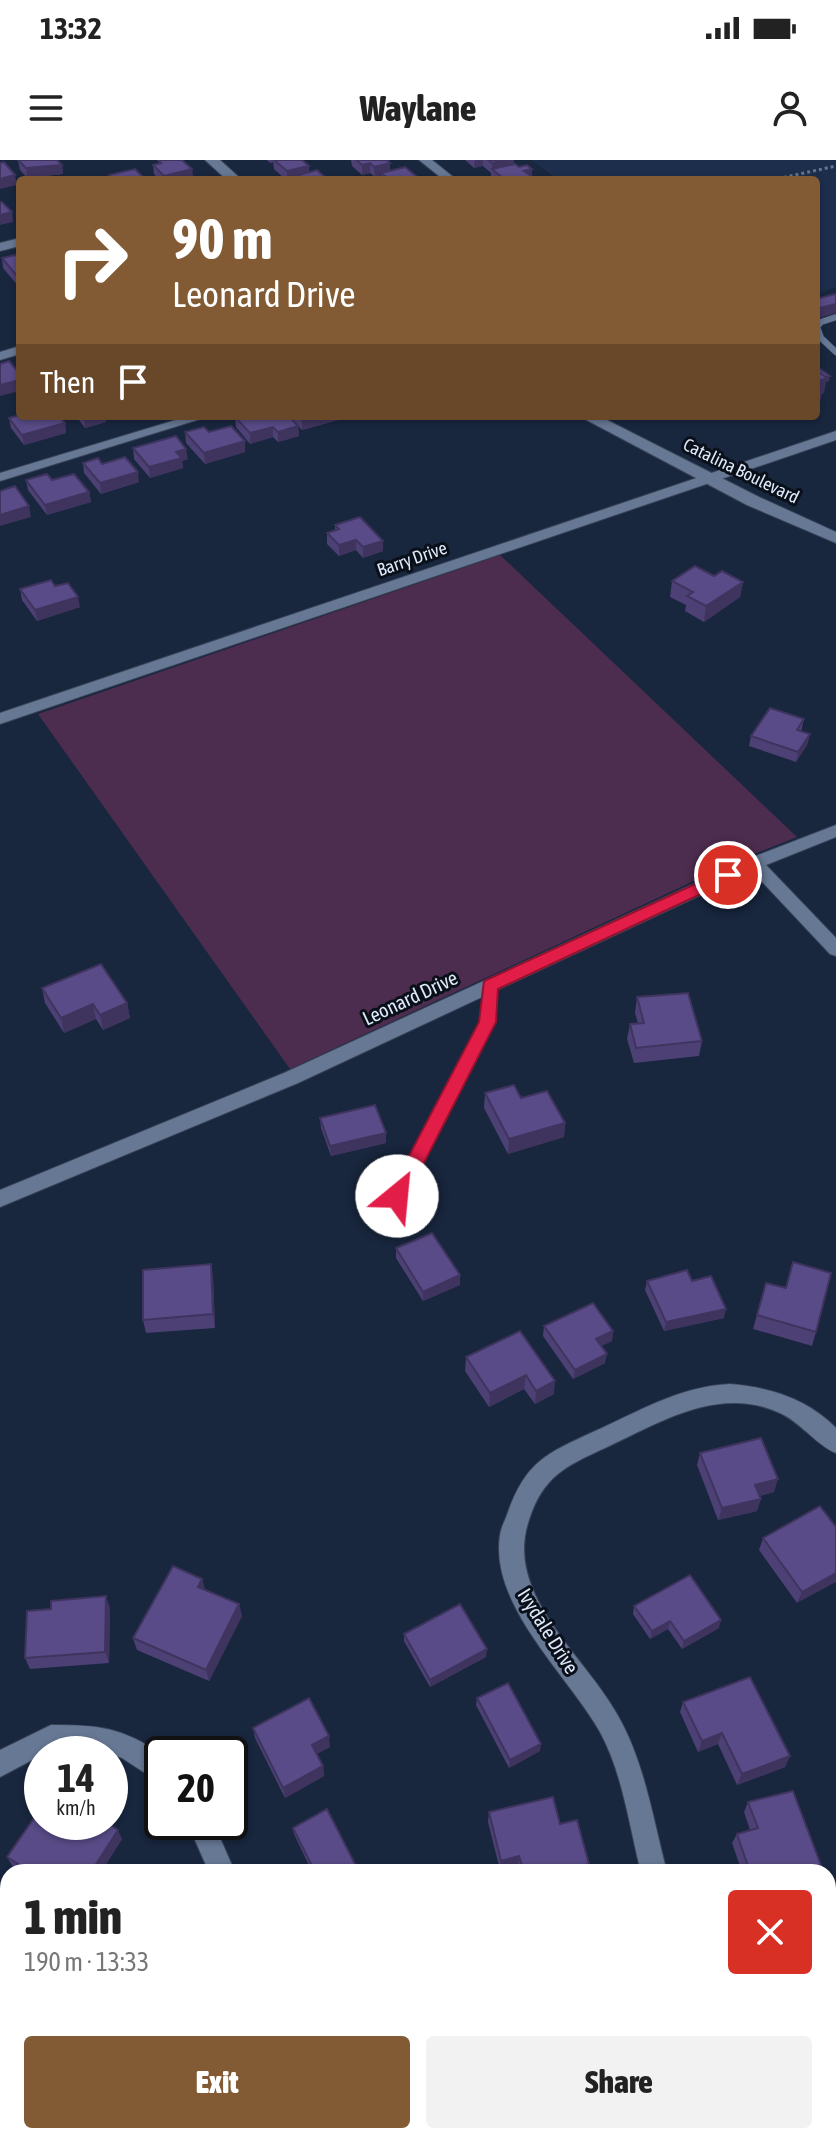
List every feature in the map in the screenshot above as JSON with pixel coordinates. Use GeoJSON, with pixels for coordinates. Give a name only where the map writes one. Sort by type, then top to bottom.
{"type":"FeatureCollection","features":[{"type":"Feature","properties":{"kind":"street"},"geometry":{"type":"LineString","coordinates":[[212,160],[230,176]]}},
{"type":"Feature","properties":{"kind":"street"},"geometry":{"type":"LineString","coordinates":[[425,160],[446,176]]}},
{"type":"Feature","properties":{"kind":"street"},"geometry":{"type":"LineString","coordinates":[[3,472],[189,420]]}},
{"type":"Feature","properties":{"kind":"street","name":"Catalina Boulevard"},"geometry":{"type":"LineString","coordinates":[[595,420],[836,538]]}},
{"type":"Feature","properties":{"kind":"street","name":"Barry Drive"},"geometry":{"type":"LineString","coordinates":[[0,719],[836,435]]}},
{"type":"Feature","properties":{"kind":"street","name":"Leonard Drive"},"geometry":{"type":"LineString","coordinates":[[0,1199],[291,1078],[754,863],[836,831]]}},
{"type":"Feature","properties":{"kind":"street"},"geometry":{"type":"LineString","coordinates":[[754,863],[836,949]]}},
{"type":"Feature","properties":{"kind":"street","name":"Ivydale Drive"},"geometry":{"type":"LineString","coordinates":[[652,1864],[637,1816],[631,1781],[610,1725],[524,1600],[511,1562],[512,1523],[538,1476],[554,1461],[690,1398],[711,1393],[745,1393],[779,1402],[811,1419],[836,1443]]}},
{"type":"Feature","properties":{"kind":"street"},"geometry":{"type":"LineString","coordinates":[[0,1764],[51,1737],[96,1737],[129,1747],[144,1758]]}},
{"type":"Feature","properties":{"kind":"street"},"geometry":{"type":"LineString","coordinates":[[208,1840],[218,1864]]}},
{"type":"Feature","properties":{"kind":"lane"},"geometry":{"type":"LineString","coordinates":[[820,335],[836,352]]}},
{"type":"Feature","properties":{"kind":"lane"},"geometry":{"type":"LineString","coordinates":[[397,1196],[487,1022],[490,985]]}},
{"type":"Feature","properties":{"kind":"path"},"geometry":{"type":"LineString","coordinates":[[790,176],[836,166]]}},
{"type":"Feature","properties":{"kind":"shaded area"},"geometry":{"type":"Polygon","coordinates":[[[531,160],[836,160],[836,287],[820,293],[820,176],[553,176],[531,160]]]}},
{"type":"Feature","properties":{"kind":"shaded area"},"geometry":{"type":"Polygon","coordinates":[[[500,555],[797,837],[739,860],[290,1069],[38,714],[500,555]]]}},
{"type":"Feature","properties":{"kind":"building"},"geometry":{"type":"Polygon","coordinates":[[[18,160],[57,160],[62,165],[26,168],[18,160]]]}},
{"type":"Feature","properties":{"kind":"building"},"geometry":{"type":"Polygon","coordinates":[[[158,160],[182,160],[192,169],[164,176],[153,165],[161,163],[158,160]]]}},
{"type":"Feature","properties":{"kind":"building"},"geometry":{"type":"Polygon","coordinates":[[[274,160],[302,160],[309,166],[287,171],[274,160]]]}},
{"type":"Feature","properties":{"kind":"building"},"geometry":{"type":"Polygon","coordinates":[[[356,160],[386,160],[390,163],[374,167],[370,163],[362,165],[356,160]]]}},
{"type":"Feature","properties":{"kind":"building"},"geometry":{"type":"Polygon","coordinates":[[[4,162],[15,175],[0,179],[0,163],[4,162]]]}},
{"type":"Feature","properties":{"kind":"building"},"geometry":{"type":"Polygon","coordinates":[[[515,164],[519,167],[527,165],[532,169],[524,171],[531,176],[500,176],[492,169],[515,164]]]}},
{"type":"Feature","properties":{"kind":"building"},"geometry":{"type":"Polygon","coordinates":[[[405,167],[416,176],[385,176],[381,173],[405,167]]]}},
{"type":"Feature","properties":{"kind":"building"},"geometry":{"type":"Polygon","coordinates":[[[135,169],[142,176],[110,176],[135,169]]]}},
{"type":"Feature","properties":{"kind":"building"},"geometry":{"type":"Polygon","coordinates":[[[317,170],[324,176],[295,176],[317,170]]]}},
{"type":"Feature","properties":{"kind":"building"},"geometry":{"type":"Polygon","coordinates":[[[2,202],[12,212],[0,215],[2,202]]]}},
{"type":"Feature","properties":{"kind":"building"},"geometry":{"type":"Polygon","coordinates":[[[16,255],[16,275],[2,258],[16,255]]]}},
{"type":"Feature","properties":{"kind":"building"},"geometry":{"type":"Polygon","coordinates":[[[835,294],[836,304],[820,308],[820,298],[835,294]]]}},
{"type":"Feature","properties":{"kind":"building"},"geometry":{"type":"Polygon","coordinates":[[[9,361],[16,369],[16,381],[0,385],[0,364],[9,361]]]}},
{"type":"Feature","properties":{"kind":"building"},"geometry":{"type":"Polygon","coordinates":[[[9,418],[62,420],[65,423],[22,435],[9,418]]]}},
{"type":"Feature","properties":{"kind":"building"},"geometry":{"type":"Polygon","coordinates":[[[238,420],[293,420],[298,426],[278,432],[273,427],[250,433],[238,420]]]}},
{"type":"Feature","properties":{"kind":"building"},"geometry":{"type":"Polygon","coordinates":[[[231,426],[245,441],[204,453],[185,432],[204,427],[209,432],[231,426]]]}},
{"type":"Feature","properties":{"kind":"building"},"geometry":{"type":"Polygon","coordinates":[[[176,436],[186,449],[176,452],[182,458],[149,467],[133,448],[176,436]]]}},
{"type":"Feature","properties":{"kind":"building"},"geometry":{"type":"Polygon","coordinates":[[[125,457],[138,472],[100,483],[83,463],[98,458],[102,464],[125,457]]]}},
{"type":"Feature","properties":{"kind":"building"},"geometry":{"type":"Polygon","coordinates":[[[47,474],[52,480],[74,474],[89,492],[45,505],[26,480],[47,474]]]}},
{"type":"Feature","properties":{"kind":"building"},"geometry":{"type":"Polygon","coordinates":[[[15,486],[29,506],[0,515],[0,491],[15,486]]]}},
{"type":"Feature","properties":{"kind":"building"},"geometry":{"type":"Polygon","coordinates":[[[360,517],[383,541],[363,547],[356,540],[339,545],[327,533],[339,529],[335,525],[360,517]]]}},
{"type":"Feature","properties":{"kind":"building"},"geometry":{"type":"Polygon","coordinates":[[[695,566],[714,576],[722,571],[743,582],[706,606],[687,596],[693,592],[672,581],[695,566]]]}},
{"type":"Feature","properties":{"kind":"building"},"geometry":{"type":"Polygon","coordinates":[[[51,580],[55,586],[68,583],[78,597],[35,610],[20,589],[51,580]]]}},
{"type":"Feature","properties":{"kind":"building"},"geometry":{"type":"Polygon","coordinates":[[[770,708],[804,719],[797,730],[810,734],[798,752],[751,736],[770,708]]]}},
{"type":"Feature","properties":{"kind":"building"},"geometry":{"type":"Polygon","coordinates":[[[101,964],[127,1003],[100,1015],[93,1004],[61,1018],[42,988],[101,964]]]}},
{"type":"Feature","properties":{"kind":"building"},"geometry":{"type":"Polygon","coordinates":[[[688,993],[702,1041],[636,1048],[630,1024],[644,1023],[637,997],[688,993]]]}},
{"type":"Feature","properties":{"kind":"building"},"geometry":{"type":"Polygon","coordinates":[[[514,1085],[521,1098],[547,1091],[565,1123],[509,1139],[485,1093],[514,1085]]]}},
{"type":"Feature","properties":{"kind":"building"},"geometry":{"type":"Polygon","coordinates":[[[375,1105],[386,1133],[330,1146],[320,1118],[375,1105]]]}},
{"type":"Feature","properties":{"kind":"building"},"geometry":{"type":"Polygon","coordinates":[[[432,1233],[460,1275],[423,1292],[396,1248],[432,1233]]]}},
{"type":"Feature","properties":{"kind":"building"},"geometry":{"type":"Polygon","coordinates":[[[793,1262],[831,1273],[816,1332],[757,1315],[766,1283],[786,1288],[793,1262]]]}},
{"type":"Feature","properties":{"kind":"building"},"geometry":{"type":"Polygon","coordinates":[[[211,1264],[213,1314],[143,1320],[143,1270],[211,1264]]]}},
{"type":"Feature","properties":{"kind":"building"},"geometry":{"type":"Polygon","coordinates":[[[687,1270],[692,1281],[711,1276],[726,1309],[666,1322],[647,1281],[687,1270]]]}},
{"type":"Feature","properties":{"kind":"building"},"geometry":{"type":"Polygon","coordinates":[[[593,1303],[613,1331],[596,1339],[607,1354],[575,1370],[544,1326],[593,1303]]]}},
{"type":"Feature","properties":{"kind":"building"},"geometry":{"type":"Polygon","coordinates":[[[520,1331],[555,1381],[536,1391],[526,1375],[490,1393],[466,1357],[520,1331]]]}},
{"type":"Feature","properties":{"kind":"building"},"geometry":{"type":"Polygon","coordinates":[[[761,1438],[778,1479],[755,1485],[761,1499],[722,1508],[700,1453],[761,1438]]]}},
{"type":"Feature","properties":{"kind":"building"},"geometry":{"type":"Polygon","coordinates":[[[820,1506],[836,1527],[836,1573],[802,1592],[763,1538],[820,1506]]]}},
{"type":"Feature","properties":{"kind":"building"},"geometry":{"type":"Polygon","coordinates":[[[173,1566],[202,1579],[198,1587],[239,1604],[206,1670],[133,1638],[173,1566]]]}},
{"type":"Feature","properties":{"kind":"building"},"geometry":{"type":"Polygon","coordinates":[[[690,1575],[721,1620],[684,1641],[670,1621],[652,1631],[634,1606],[690,1575]]]}},
{"type":"Feature","properties":{"kind":"building"},"geometry":{"type":"Polygon","coordinates":[[[106,1596],[105,1652],[25,1658],[27,1611],[51,1609],[51,1601],[106,1596]]]}},
{"type":"Feature","properties":{"kind":"building"},"geometry":{"type":"Polygon","coordinates":[[[460,1604],[487,1649],[430,1680],[404,1634],[460,1604]]]}},
{"type":"Feature","properties":{"kind":"building"},"geometry":{"type":"Polygon","coordinates":[[[750,1677],[790,1756],[742,1774],[722,1733],[702,1741],[683,1702],[750,1677]]]}},
{"type":"Feature","properties":{"kind":"building"},"geometry":{"type":"Polygon","coordinates":[[[508,1683],[541,1744],[510,1760],[477,1698],[508,1683]]]}},
{"type":"Feature","properties":{"kind":"building"},"geometry":{"type":"Polygon","coordinates":[[[309,1698],[329,1736],[312,1745],[323,1766],[283,1788],[253,1728],[309,1698]]]}},
{"type":"Feature","properties":{"kind":"building"},"geometry":{"type":"Polygon","coordinates":[[[793,1791],[820,1864],[747,1864],[737,1834],[758,1828],[748,1802],[793,1791]]]}},
{"type":"Feature","properties":{"kind":"building"},"geometry":{"type":"Polygon","coordinates":[[[553,1797],[560,1824],[577,1820],[589,1864],[522,1864],[519,1856],[501,1861],[489,1812],[553,1797]]]}},
{"type":"Feature","properties":{"kind":"building"},"geometry":{"type":"Polygon","coordinates":[[[327,1809],[355,1864],[311,1864],[293,1828],[327,1809]]]}},
{"type":"Feature","properties":{"kind":"building"},"geometry":{"type":"Polygon","coordinates":[[[24,1833],[24,1840],[112,1840],[96,1864],[18,1864],[7,1857],[24,1833]]]}},
{"type":"Feature","properties":{"kind":"route"},"geometry":{"type":"LineString","coordinates":[[397,1196],[487,1022],[490,985],[728,875]]}}]}
